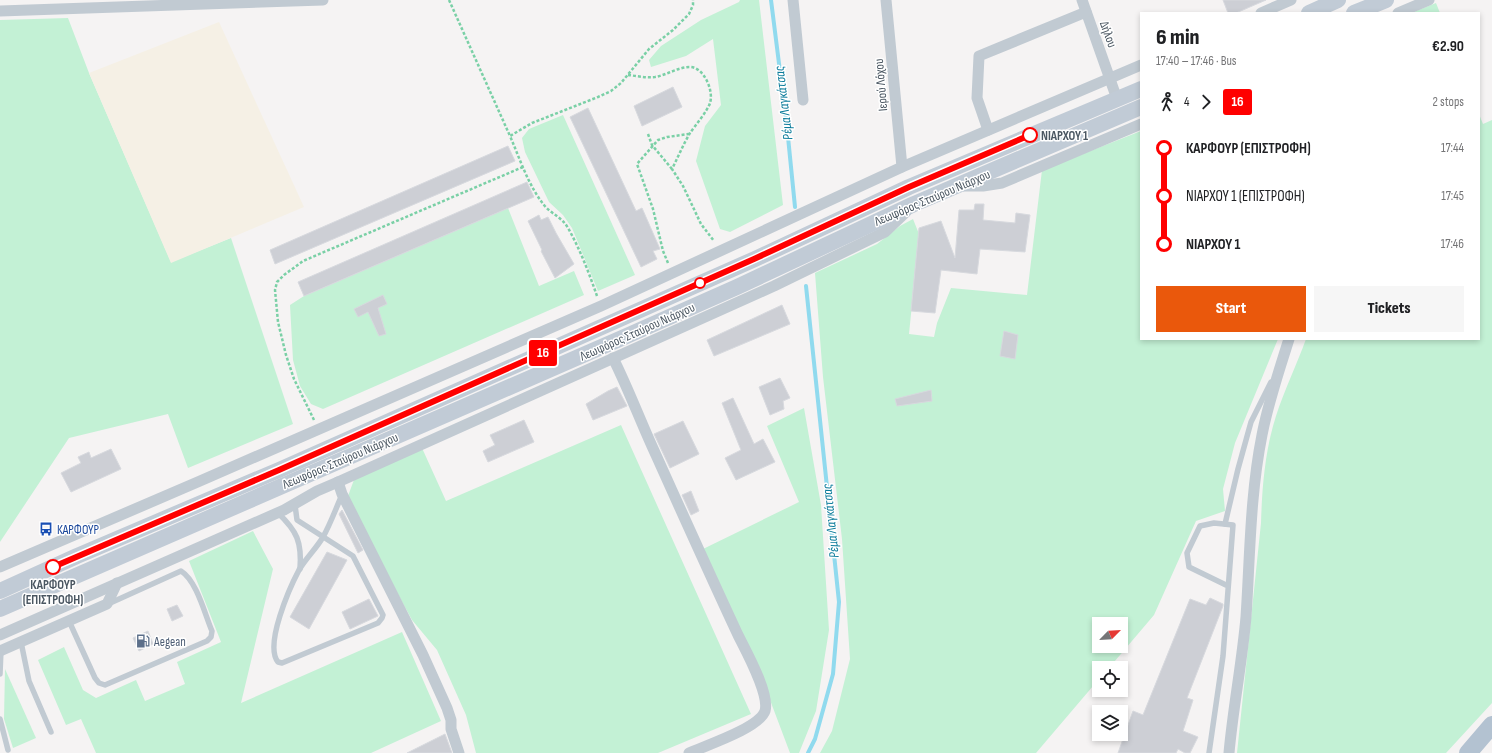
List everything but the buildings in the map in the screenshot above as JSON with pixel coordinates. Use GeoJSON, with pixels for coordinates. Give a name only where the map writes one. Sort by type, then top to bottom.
{"type":"FeatureCollection","features":[{"type":"Feature","properties":{"kind":"main road"},"geometry":{"type":"LineString","coordinates":[[1311,12],[1338,0]]}},
{"type":"Feature","properties":{"kind":"main road"},"geometry":{"type":"LineString","coordinates":[[1356,12],[1386,0]]}},
{"type":"Feature","properties":{"kind":"main road","name":"Λεωφόρος Σταύρου Νιάρχου"},"geometry":{"type":"LineString","coordinates":[[0,590],[279,470],[754,259],[909,187],[1140,89]]}},
{"type":"Feature","properties":{"kind":"main road","name":"Λεωφόρος Σταύρου Νιάρχου"},"geometry":{"type":"LineString","coordinates":[[0,609],[636,332],[737,287],[914,204],[1140,107]]}},
{"type":"Feature","properties":{"kind":"main road"},"geometry":{"type":"LineString","coordinates":[[1468,753],[1492,725]]}},
{"type":"Feature","properties":{"kind":"street"},"geometry":{"type":"LineString","coordinates":[[0,11],[323,0]]}},
{"type":"Feature","properties":{"kind":"street"},"geometry":{"type":"LineString","coordinates":[[793,0],[803,100]]}},
{"type":"Feature","properties":{"kind":"street","name":"Ιερού Λόχου"},"geometry":{"type":"LineString","coordinates":[[886,0],[902,167]]}},
{"type":"Feature","properties":{"kind":"street","name":"Δήλου"},"geometry":{"type":"LineString","coordinates":[[1082,0],[1117,99]]}},
{"type":"Feature","properties":{"kind":"street"},"geometry":{"type":"LineString","coordinates":[[1263,12],[1291,0]]}},
{"type":"Feature","properties":{"kind":"street"},"geometry":{"type":"LineString","coordinates":[[1400,12],[1429,0]]}},
{"type":"Feature","properties":{"kind":"street"},"geometry":{"type":"LineString","coordinates":[[988,130],[977,98],[979,56],[1086,12]]}},
{"type":"Feature","properties":{"kind":"street"},"geometry":{"type":"LineString","coordinates":[[0,567],[601,306],[902,167],[1140,65]]}},
{"type":"Feature","properties":{"kind":"street"},"geometry":{"type":"LineString","coordinates":[[955,186],[983,186],[1002,183],[1140,124]]}},
{"type":"Feature","properties":{"kind":"street"},"geometry":{"type":"LineString","coordinates":[[0,635],[278,513],[338,482],[774,286],[885,232],[914,204]]}},
{"type":"Feature","properties":{"kind":"street"},"geometry":{"type":"LineString","coordinates":[[1228,753],[1246,618],[1248,562],[1258,457],[1267,411],[1289,340]]}},
{"type":"Feature","properties":{"kind":"street"},"geometry":{"type":"LineString","coordinates":[[613,358],[707,568],[753,665],[766,701],[762,716],[753,724],[689,753]]}},
{"type":"Feature","properties":{"kind":"street"},"geometry":{"type":"LineString","coordinates":[[338,482],[342,494],[423,655],[447,708],[451,729],[459,753]]}},
{"type":"Feature","properties":{"kind":"street"},"geometry":{"type":"LineString","coordinates":[[1,650],[70,622],[107,604],[116,583]]}},
{"type":"Feature","properties":{"kind":"lane"},"geometry":{"type":"LineString","coordinates":[[1225,524],[1251,422],[1282,360]]}},
{"type":"Feature","properties":{"kind":"lane"},"geometry":{"type":"LineString","coordinates":[[295,505],[297,520],[323,536],[352,556],[383,615],[378,623],[282,663],[275,659],[274,640],[283,604],[300,569],[323,536],[342,494]]}},
{"type":"Feature","properties":{"kind":"lane"},"geometry":{"type":"LineString","coordinates":[[278,513],[296,534],[301,554],[300,569]]}},
{"type":"Feature","properties":{"kind":"lane"},"geometry":{"type":"LineString","coordinates":[[1209,753],[1223,656],[1233,525],[1214,522],[1200,526],[1187,553],[1189,567],[1228,586]]}},
{"type":"Feature","properties":{"kind":"lane"},"geometry":{"type":"LineString","coordinates":[[70,622],[95,678],[100,683],[105,685],[207,641],[211,637],[212,631],[194,586],[188,577],[181,571],[107,604]]}},
{"type":"Feature","properties":{"kind":"lane"},"geometry":{"type":"LineString","coordinates":[[21,642],[29,681],[51,732]]}},
{"type":"Feature","properties":{"kind":"lane"},"geometry":{"type":"LineString","coordinates":[[0,674],[1,650]]}},
{"type":"Feature","properties":{"kind":"lane"},"geometry":{"type":"LineString","coordinates":[[0,719],[8,750]]}},
{"type":"Feature","properties":{"kind":"path"},"geometry":{"type":"LineString","coordinates":[[449,0],[523,167],[543,204],[550,212],[555,213],[568,227],[601,306]]}},
{"type":"Feature","properties":{"kind":"path"},"geometry":{"type":"LineString","coordinates":[[510,136],[532,124],[611,91],[621,83],[649,49],[676,27],[689,14],[693,5],[693,0]]}},
{"type":"Feature","properties":{"kind":"path"},"geometry":{"type":"LineString","coordinates":[[628,75],[647,78],[657,77],[685,67],[693,67],[702,73],[709,87],[711,94],[710,103],[690,134],[672,169]]}},
{"type":"Feature","properties":{"kind":"path"},"geometry":{"type":"LineString","coordinates":[[648,134],[652,145],[672,169],[683,186],[701,224],[709,237],[722,250]]}},
{"type":"Feature","properties":{"kind":"path"},"geometry":{"type":"LineString","coordinates":[[677,271],[668,263],[653,209],[637,164],[652,145],[658,140],[667,137],[690,134]]}},
{"type":"Feature","properties":{"kind":"path"},"geometry":{"type":"LineString","coordinates":[[318,429],[294,379],[286,356],[278,322],[275,290],[278,282],[284,275],[303,261],[523,167]]}},
{"type":"Feature","properties":{"kind":"green space"},"geometry":{"type":"Polygon","coordinates":[[[740,0],[759,0],[783,205],[730,232],[720,229],[696,161],[705,126],[721,105],[713,39],[686,56],[651,67],[649,60],[661,46],[701,20],[739,2],[740,0]]]}},
{"type":"Feature","properties":{"kind":"green space"},"geometry":{"type":"Polygon","coordinates":[[[1436,3],[1440,12],[1414,12],[1436,3]]]}},
{"type":"Feature","properties":{"kind":"green space"},"geometry":{"type":"Polygon","coordinates":[[[68,18],[89,73],[171,262],[231,238],[293,424],[188,468],[168,414],[69,438],[0,542],[0,20],[68,18]]]}},
{"type":"Feature","properties":{"kind":"green space"},"geometry":{"type":"Polygon","coordinates":[[[563,115],[635,275],[598,291],[572,228],[563,215],[549,202],[525,152],[522,138],[529,129],[563,115]]]}},
{"type":"Feature","properties":{"kind":"green space"},"geometry":{"type":"Polygon","coordinates":[[[1480,116],[1483,124],[1492,120],[1492,703],[1446,753],[1237,753],[1261,523],[1265,469],[1272,429],[1306,340],[1480,340],[1480,116]]]}},
{"type":"Feature","properties":{"kind":"green space"},"geometry":{"type":"Polygon","coordinates":[[[1140,131],[1140,340],[1278,340],[1235,443],[1223,489],[1225,511],[1196,521],[1154,615],[1128,646],[1128,617],[1092,617],[1092,653],[1122,653],[1115,661],[1092,661],[1092,687],[1036,753],[820,753],[832,731],[850,659],[842,539],[823,377],[815,273],[877,244],[900,226],[913,219],[919,234],[909,334],[934,337],[937,323],[951,288],[1027,295],[1042,170],[1140,131]]]}},
{"type":"Feature","properties":{"kind":"green space"},"geometry":{"type":"Polygon","coordinates":[[[508,208],[539,286],[574,271],[584,295],[323,409],[311,404],[300,386],[293,360],[290,305],[304,296],[508,208]]]}},
{"type":"Feature","properties":{"kind":"green space"},"geometry":{"type":"Polygon","coordinates":[[[804,408],[821,505],[829,630],[816,711],[799,753],[790,753],[767,692],[703,549],[799,502],[767,426],[804,408]]]}},
{"type":"Feature","properties":{"kind":"green space"},"geometry":{"type":"Polygon","coordinates":[[[621,425],[751,714],[658,753],[476,753],[466,715],[437,650],[412,620],[348,496],[355,477],[422,448],[446,501],[621,425]]]}},
{"type":"Feature","properties":{"kind":"green space"},"geometry":{"type":"Polygon","coordinates":[[[253,531],[273,569],[241,703],[402,632],[441,721],[371,753],[96,753],[81,719],[66,725],[38,660],[64,647],[83,690],[96,698],[136,680],[145,701],[185,684],[177,662],[221,642],[189,561],[253,531]]]}},
{"type":"Feature","properties":{"kind":"green space"},"geometry":{"type":"Polygon","coordinates":[[[5,669],[36,738],[13,748],[4,719],[5,669]]]}},
{"type":"Feature","properties":{"kind":"sand"},"geometry":{"type":"Polygon","coordinates":[[[219,22],[304,207],[171,263],[89,73],[219,22]]]}},
{"type":"Feature","properties":{"kind":"waterway","name":"Ρέμα Λαγκάτσας"},"geometry":{"type":"LineString","coordinates":[[771,0],[787,127],[795,207]]}},
{"type":"Feature","properties":{"kind":"waterway","name":"Ρέμα Λαγκάτσας"},"geometry":{"type":"LineString","coordinates":[[806,286],[839,602],[833,674],[815,739],[808,753]]}},
{"type":"Feature","properties":{"kind":"bus line","name":"16"},"geometry":{"type":"LineString","coordinates":[[53,567],[279,470],[754,259],[909,187],[1030,135]]}},
{"type":"Feature","properties":{"kind":"place","name":"ΝΙΑΡΧΟΥ 1"},"geometry":{"type":"Point","coordinates":[1030,135]}},
{"type":"Feature","properties":{"kind":"place","name":"ΚΑΡΦΟΥΡ"},"geometry":{"type":"Point","coordinates":[46,529]}},
{"type":"Feature","properties":{"kind":"place","name":"ΚΑΡΦΟΥΡ (ΕΠΙΣΤΡΟΦΗ)"},"geometry":{"type":"Point","coordinates":[53,567]}},
{"type":"Feature","properties":{"kind":"place","name":"Aegean"},"geometry":{"type":"Point","coordinates":[143,641]}}]}
